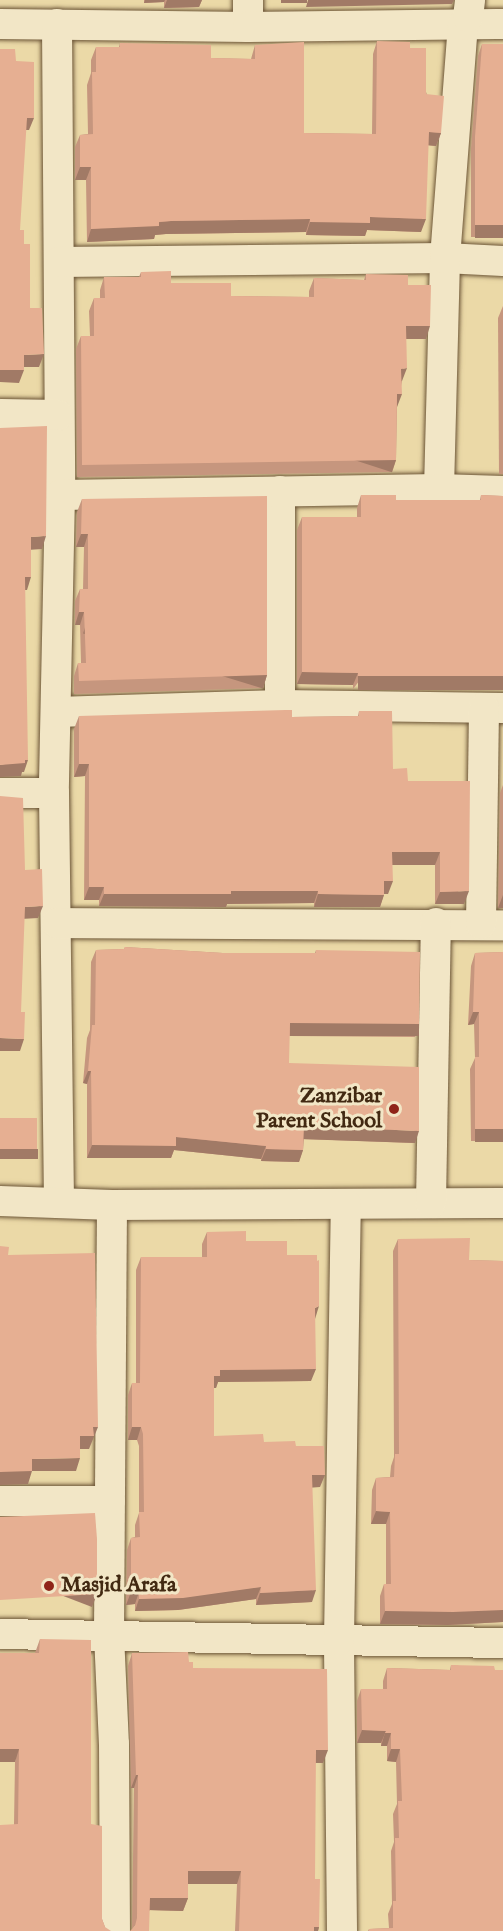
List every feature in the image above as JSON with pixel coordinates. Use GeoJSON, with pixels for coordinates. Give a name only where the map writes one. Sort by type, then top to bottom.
{"type":"FeatureCollection","features":[{"type":"Feature","properties":{"kind":"street"},"geometry":{"type":"LineString","coordinates":[[440,489],[445,258],[467,12]]}},
{"type":"Feature","properties":{"kind":"street"},"geometry":{"type":"LineString","coordinates":[[0,24],[57,24],[248,14],[467,12],[503,24]]}},
{"type":"Feature","properties":{"kind":"street"},"geometry":{"type":"LineString","coordinates":[[57,24],[60,495],[54,793],[59,1201]]}},
{"type":"Feature","properties":{"kind":"street"},"geometry":{"type":"LineString","coordinates":[[59,262],[445,258],[503,261]]}},
{"type":"Feature","properties":{"kind":"street"},"geometry":{"type":"LineString","coordinates":[[0,414],[58,415]]}},
{"type":"Feature","properties":{"kind":"street"},"geometry":{"type":"LineString","coordinates":[[60,495],[440,489],[503,492]]}},
{"type":"Feature","properties":{"kind":"street"},"geometry":{"type":"LineString","coordinates":[[280,491],[280,705]]}},
{"type":"Feature","properties":{"kind":"street"},"geometry":{"type":"LineString","coordinates":[[56,712],[280,705],[493,708],[492,924],[57,923]]}},
{"type":"Feature","properties":{"kind":"street"},"geometry":{"type":"LineString","coordinates":[[0,793],[54,793]]}},
{"type":"Feature","properties":{"kind":"street"},"geometry":{"type":"LineString","coordinates":[[431,1203],[436,923]]}},
{"type":"Feature","properties":{"kind":"street"},"geometry":{"type":"LineString","coordinates":[[0,1201],[59,1201],[112,1205],[503,1203]]}},
{"type":"Feature","properties":{"kind":"street"},"geometry":{"type":"LineString","coordinates":[[342,1931],[339,1640],[346,1204]]}},
{"type":"Feature","properties":{"kind":"street"},"geometry":{"type":"LineString","coordinates":[[112,1205],[109,1635],[114,1744],[115,1931]]}},
{"type":"Feature","properties":{"kind":"street"},"geometry":{"type":"LineString","coordinates":[[0,1501],[110,1501]]}},
{"type":"Feature","properties":{"kind":"street"},"geometry":{"type":"LineString","coordinates":[[0,1634],[503,1643]]}},
{"type":"Feature","properties":{"kind":"building"},"geometry":{"type":"Polygon","coordinates":[[[377,41],[410,42],[410,48],[426,48],[426,94],[444,96],[441,133],[429,132],[426,219],[370,217],[370,223],[310,222],[310,219],[171,221],[159,222],[159,226],[91,229],[91,167],[80,167],[80,135],[93,134],[92,72],[96,72],[96,47],[120,47],[120,43],[211,45],[211,58],[255,59],[255,45],[304,42],[304,133],[376,134],[377,41]]]}},
{"type":"Feature","properties":{"kind":"building"},"geometry":{"type":"Polygon","coordinates":[[[482,44],[503,44],[503,225],[475,225],[475,137],[482,44]]]}},
{"type":"Feature","properties":{"kind":"building"},"geometry":{"type":"Polygon","coordinates":[[[0,49],[15,49],[16,61],[34,62],[34,118],[27,118],[20,230],[24,230],[24,244],[30,244],[30,308],[42,308],[44,354],[24,355],[24,370],[0,370],[0,49]]]}},
{"type":"Feature","properties":{"kind":"building"},"geometry":{"type":"Polygon","coordinates":[[[171,271],[171,283],[231,283],[231,296],[314,297],[314,278],[366,280],[366,274],[408,275],[408,285],[431,285],[430,326],[406,326],[407,368],[401,369],[402,394],[397,394],[396,460],[82,465],[81,336],[94,336],[94,298],[105,298],[104,277],[141,277],[141,272],[171,271]]]}},
{"type":"Feature","properties":{"kind":"building"},"geometry":{"type":"Polygon","coordinates":[[[47,426],[46,536],[31,537],[31,577],[25,577],[28,760],[25,760],[25,763],[0,765],[0,428],[47,426]]]}},
{"type":"Feature","properties":{"kind":"building"},"geometry":{"type":"Polygon","coordinates":[[[361,495],[396,495],[396,500],[481,500],[481,495],[503,496],[503,676],[358,676],[358,673],[302,672],[302,517],[361,517],[361,495]]]}},
{"type":"Feature","properties":{"kind":"building"},"geometry":{"type":"Polygon","coordinates":[[[267,496],[267,675],[79,681],[78,663],[86,663],[84,612],[79,612],[80,589],[88,589],[88,534],[81,534],[82,499],[267,496]]]}},
{"type":"Feature","properties":{"kind":"building"},"geometry":{"type":"Polygon","coordinates":[[[292,710],[292,717],[359,716],[359,711],[392,711],[393,769],[407,768],[408,781],[470,781],[469,891],[440,892],[440,852],[392,852],[393,881],[384,881],[384,895],[318,894],[318,891],[104,894],[104,887],[89,887],[89,764],[79,764],[79,716],[292,710]]]}},
{"type":"Feature","properties":{"kind":"building"},"geometry":{"type":"Polygon","coordinates":[[[0,796],[23,798],[25,870],[42,869],[43,906],[25,907],[21,1012],[25,1012],[24,1039],[0,1038],[0,796]]]}},
{"type":"Feature","properties":{"kind":"building"},"geometry":{"type":"Polygon","coordinates":[[[125,947],[223,953],[316,953],[316,950],[420,952],[419,1024],[290,1023],[289,1063],[419,1067],[419,1131],[304,1126],[303,1150],[266,1149],[266,1146],[176,1137],[176,1146],[92,1145],[91,1071],[88,1071],[92,1025],[95,1025],[96,950],[124,949],[125,947]]]}},
{"type":"Feature","properties":{"kind":"building"},"geometry":{"type":"Polygon","coordinates":[[[503,952],[503,1129],[475,1129],[475,1057],[479,1057],[479,1012],[473,1012],[475,953],[503,952]]]}},
{"type":"Feature","properties":{"kind":"building"},"geometry":{"type":"Polygon","coordinates":[[[0,1118],[37,1118],[37,1149],[0,1149],[0,1118]]]}},
{"type":"Feature","properties":{"kind":"building"},"geometry":{"type":"Polygon","coordinates":[[[246,1231],[246,1241],[287,1241],[287,1255],[317,1255],[317,1261],[319,1260],[319,1306],[315,1308],[316,1369],[220,1370],[220,1376],[214,1376],[214,1436],[263,1434],[264,1442],[295,1441],[296,1446],[324,1446],[325,1475],[312,1475],[316,1590],[260,1593],[261,1587],[183,1598],[139,1599],[139,1592],[131,1592],[131,1538],[140,1537],[139,1512],[144,1512],[143,1434],[141,1427],[132,1427],[132,1383],[140,1383],[141,1257],[207,1257],[207,1232],[246,1231]]]}},
{"type":"Feature","properties":{"kind":"building"},"geometry":{"type":"Polygon","coordinates":[[[470,1238],[469,1260],[503,1261],[503,1610],[385,1611],[384,1584],[391,1584],[390,1512],[376,1511],[376,1478],[394,1477],[395,1454],[399,1454],[398,1239],[470,1238]]]}},
{"type":"Feature","properties":{"kind":"building"},"geometry":{"type":"Polygon","coordinates":[[[0,1246],[9,1247],[8,1255],[95,1253],[98,1427],[93,1427],[94,1436],[80,1436],[80,1458],[32,1459],[32,1471],[0,1472],[0,1246]]]}},
{"type":"Feature","properties":{"kind":"building","name":"Masjid Arafa"},"geometry":{"type":"Polygon","coordinates":[[[95,1513],[97,1594],[0,1600],[0,1517],[95,1513]]]}},
{"type":"Feature","properties":{"kind":"building"},"geometry":{"type":"Polygon","coordinates":[[[40,1639],[91,1640],[91,1824],[102,1826],[102,1919],[105,1927],[111,1931],[0,1931],[0,1825],[18,1824],[19,1749],[0,1749],[0,1653],[39,1653],[40,1639]]]}},
{"type":"Feature","properties":{"kind":"building"},"geometry":{"type":"Polygon","coordinates":[[[188,1652],[189,1662],[193,1662],[193,1668],[327,1669],[328,1750],[316,1750],[315,1879],[320,1879],[319,1927],[314,1927],[314,1931],[239,1931],[241,1871],[188,1871],[188,1898],[150,1898],[149,1931],[130,1931],[135,1926],[137,1918],[138,1775],[136,1775],[132,1653],[188,1652]]]}},
{"type":"Feature","properties":{"kind":"building"},"geometry":{"type":"Polygon","coordinates":[[[451,1665],[494,1666],[495,1670],[503,1670],[503,1931],[369,1931],[369,1929],[393,1928],[393,1901],[396,1901],[395,1838],[399,1838],[398,1801],[402,1801],[400,1749],[391,1749],[391,1733],[362,1730],[361,1689],[387,1689],[387,1668],[451,1670],[451,1665]]]}},
{"type":"Feature","properties":{"kind":"place","name":"Zanzibar Parent School"},"geometry":{"type":"Point","coordinates":[394,1109]}},
{"type":"Feature","properties":{"kind":"place","name":"Masjid Arafa"},"geometry":{"type":"Point","coordinates":[49,1586]}}]}
